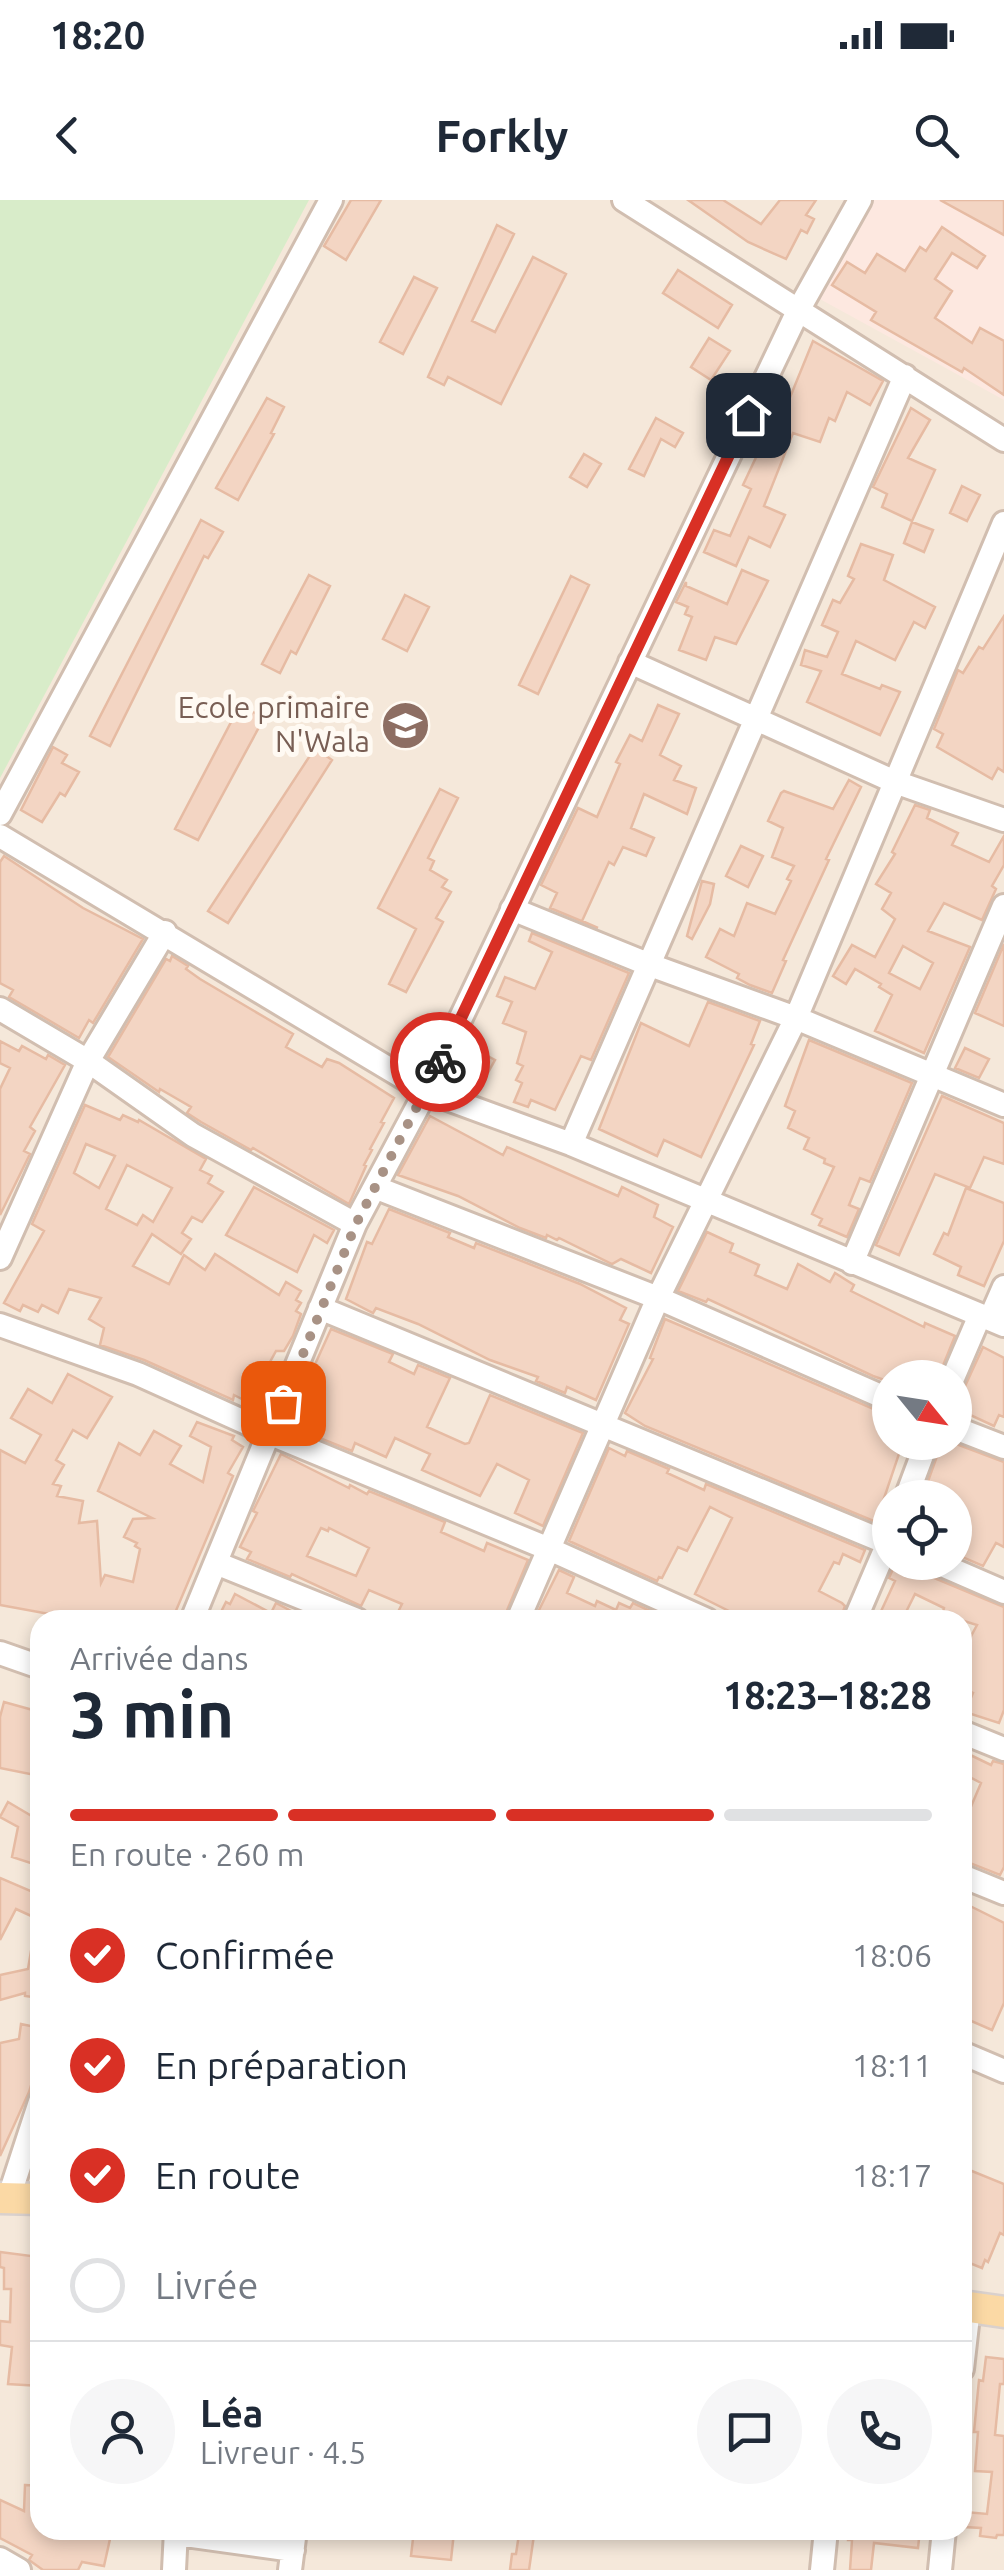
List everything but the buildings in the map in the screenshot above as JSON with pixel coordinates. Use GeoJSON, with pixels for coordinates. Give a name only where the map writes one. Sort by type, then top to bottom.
{"type":"FeatureCollection","features":[{"type":"Feature","properties":{"kind":"main road"},"geometry":{"type":"LineString","coordinates":[[972,2308],[1004,2312]]}},
{"type":"Feature","properties":{"kind":"street"},"geometry":{"type":"LineString","coordinates":[[0,814],[331,200]]}},
{"type":"Feature","properties":{"kind":"street"},"geometry":{"type":"LineString","coordinates":[[196,1610],[356,1224],[426,1091],[800,309],[860,200]]}},
{"type":"Feature","properties":{"kind":"street"},"geometry":{"type":"LineString","coordinates":[[634,203],[1004,440]]}},
{"type":"Feature","properties":{"kind":"street"},"geometry":{"type":"LineString","coordinates":[[571,1144],[905,376]]}},
{"type":"Feature","properties":{"kind":"street"},"geometry":{"type":"LineString","coordinates":[[522,1610],[658,1298],[796,1018],[1004,523]]}},
{"type":"Feature","properties":{"kind":"street"},"geometry":{"type":"LineString","coordinates":[[630,662],[895,782],[1004,820]]}},
{"type":"Feature","properties":{"kind":"street"},"geometry":{"type":"LineString","coordinates":[[0,836],[426,1091],[571,1144],[991,1320]]}},
{"type":"Feature","properties":{"kind":"street"},"geometry":{"type":"LineString","coordinates":[[852,1263],[1004,906]]}},
{"type":"Feature","properties":{"kind":"street"},"geometry":{"type":"LineString","coordinates":[[512,909],[796,1018],[1004,1105]]}},
{"type":"Feature","properties":{"kind":"street"},"geometry":{"type":"LineString","coordinates":[[0,1258],[88,1061],[165,932]]}},
{"type":"Feature","properties":{"kind":"street"},"geometry":{"type":"LineString","coordinates":[[0,1009],[88,1061],[193,1135],[356,1224]]}},
{"type":"Feature","properties":{"kind":"street"},"geometry":{"type":"LineString","coordinates":[[376,1188],[658,1298],[872,1392]]}},
{"type":"Feature","properties":{"kind":"street"},"geometry":{"type":"LineString","coordinates":[[965,1360],[991,1320],[1004,1287]]}},
{"type":"Feature","properties":{"kind":"street"},"geometry":{"type":"LineString","coordinates":[[320,1308],[872,1534]]}},
{"type":"Feature","properties":{"kind":"street"},"geometry":{"type":"LineString","coordinates":[[0,1326],[138,1374],[685,1610]]}},
{"type":"Feature","properties":{"kind":"street"},"geometry":{"type":"LineString","coordinates":[[972,1435],[1004,1447]]}},
{"type":"Feature","properties":{"kind":"street"},"geometry":{"type":"LineString","coordinates":[[216,1563],[332,1610]]}},
{"type":"Feature","properties":{"kind":"street"},"geometry":{"type":"LineString","coordinates":[[972,1578],[1004,1592]]}},
{"type":"Feature","properties":{"kind":"street"},"geometry":{"type":"LineString","coordinates":[[859,1610],[872,1580]]}},
{"type":"Feature","properties":{"kind":"street"},"geometry":{"type":"LineString","coordinates":[[0,1653],[30,1664]]}},
{"type":"Feature","properties":{"kind":"street"},"geometry":{"type":"LineString","coordinates":[[972,1736],[1004,1749]]}},
{"type":"Feature","properties":{"kind":"street"},"geometry":{"type":"LineString","coordinates":[[972,1880],[1004,1893]]}},
{"type":"Feature","properties":{"kind":"street"},"geometry":{"type":"LineString","coordinates":[[972,2057],[1003,2068]]}},
{"type":"Feature","properties":{"kind":"street"},"geometry":{"type":"LineString","coordinates":[[16,2198],[30,2142]]}},
{"type":"Feature","properties":{"kind":"street"},"geometry":{"type":"LineString","coordinates":[[174,2570],[176,2540]]}},
{"type":"Feature","properties":{"kind":"street"},"geometry":{"type":"LineString","coordinates":[[229,2540],[293,2550]]}},
{"type":"Feature","properties":{"kind":"street"},"geometry":{"type":"LineString","coordinates":[[822,2570],[825,2540]]}},
{"type":"Feature","properties":{"kind":"street"},"geometry":{"type":"LineString","coordinates":[[940,2570],[943,2540]]}},
{"type":"Feature","properties":{"kind":"street"},"geometry":{"type":"LineString","coordinates":[[0,2559],[19,2570]]}},
{"type":"Feature","properties":{"kind":"shaded area"},"geometry":{"type":"Polygon","coordinates":[[[0,200],[1004,200],[1004,2570],[0,2570],[0,200]]]}},
{"type":"Feature","properties":{"kind":"shaded area"},"geometry":{"type":"Polygon","coordinates":[[[873,200],[1004,200],[1004,400],[818,298],[873,200]]]}},
{"type":"Feature","properties":{"kind":"green space"},"geometry":{"type":"Polygon","coordinates":[[[0,200],[309,200],[0,778],[0,200]]]}},
{"type":"Feature","properties":{"kind":"way so far"},"geometry":{"type":"LineString","coordinates":[[283,1403],[356,1224],[440,1062]]}},
{"type":"Feature","properties":{"kind":"place","name":"Ecole primaire N'Wala"},"geometry":{"type":"Point","coordinates":[405,725]}},
{"type":"Feature","properties":{"kind":"route"},"geometry":{"type":"LineString","coordinates":[[440,1062],[748,415]]}}]}
